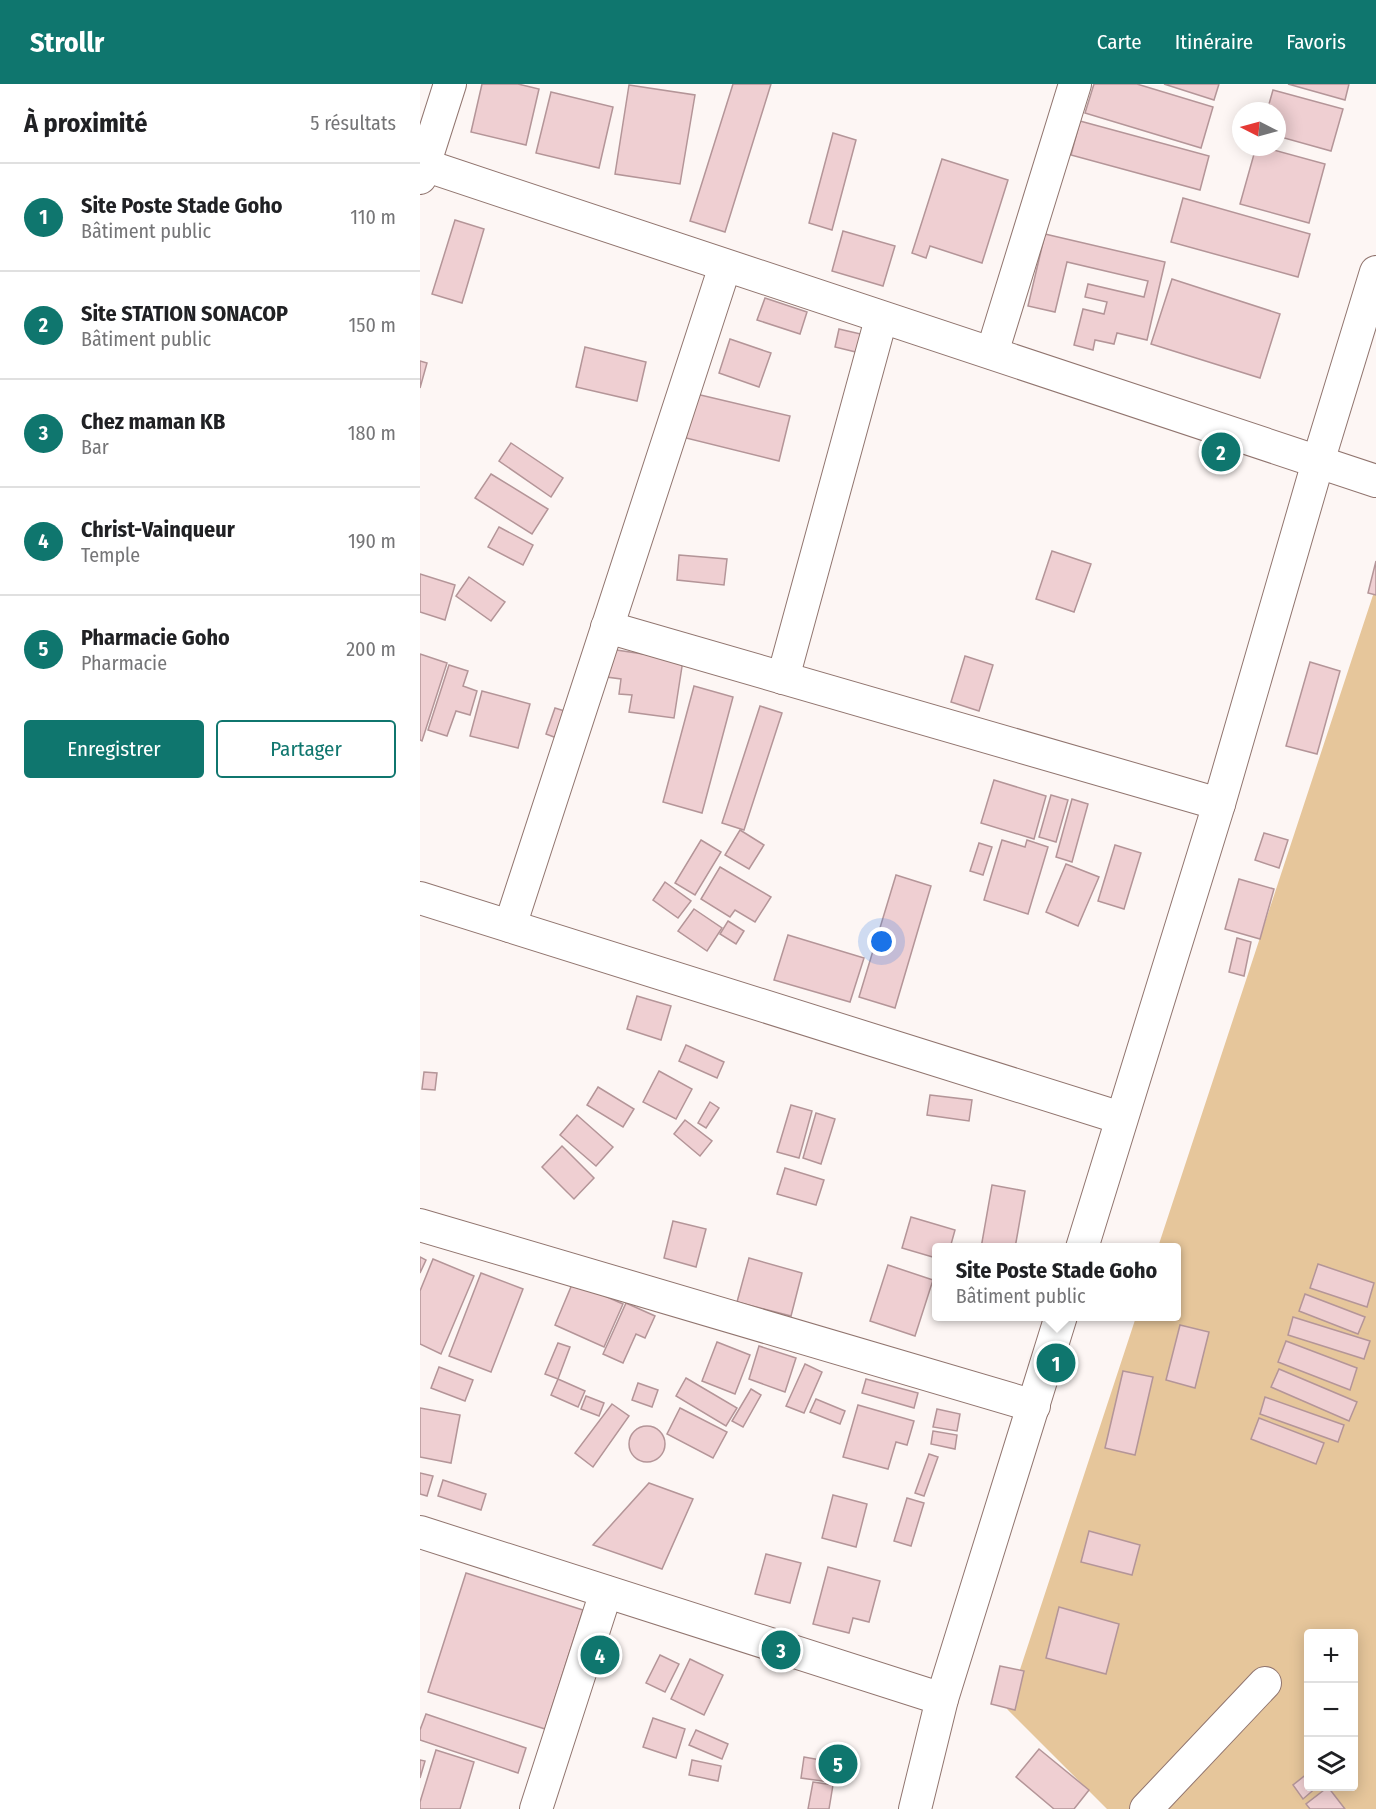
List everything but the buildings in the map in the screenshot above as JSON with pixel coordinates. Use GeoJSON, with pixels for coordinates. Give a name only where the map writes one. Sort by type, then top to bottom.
{"type":"FeatureCollection","features":[{"type":"Feature","properties":{"kind":"street"},"geometry":{"type":"LineString","coordinates":[[450,84],[422,172],[725,266],[1376,481]]}},
{"type":"Feature","properties":{"kind":"street"},"geometry":{"type":"LineString","coordinates":[[992,353],[1075,84]]}},
{"type":"Feature","properties":{"kind":"street"},"geometry":{"type":"LineString","coordinates":[[510,926],[725,266]]}},
{"type":"Feature","properties":{"kind":"street"},"geometry":{"type":"LineString","coordinates":[[1083,1243],[1120,1118],[1219,804],[1317,462],[1376,272]]}},
{"type":"Feature","properties":{"kind":"street"},"geometry":{"type":"LineString","coordinates":[[783,678],[881,318]]}},
{"type":"Feature","properties":{"kind":"street"},"geometry":{"type":"LineString","coordinates":[[607,627],[1219,804]]}},
{"type":"Feature","properties":{"kind":"street"},"geometry":{"type":"LineString","coordinates":[[420,898],[1120,1118]]}},
{"type":"Feature","properties":{"kind":"street"},"geometry":{"type":"LineString","coordinates":[[420,1225],[1034,1406]]}},
{"type":"Feature","properties":{"kind":"street"},"geometry":{"type":"LineString","coordinates":[[915,1809],[942,1699],[1060,1321]]}},
{"type":"Feature","properties":{"kind":"street"},"geometry":{"type":"LineString","coordinates":[[420,1533],[942,1699]]}},
{"type":"Feature","properties":{"kind":"street"},"geometry":{"type":"LineString","coordinates":[[536,1809],[606,1592]]}},
{"type":"Feature","properties":{"kind":"street"},"geometry":{"type":"LineString","coordinates":[[1146,1809],[1265,1683]]}},
{"type":"Feature","properties":{"kind":"shaded area"},"geometry":{"type":"Polygon","coordinates":[[[1376,586],[1376,1809],[1107,1809],[1007,1709],[1135,1321],[1181,1321],[1181,1243],[1159,1243],[1376,586]]]}},
{"type":"Feature","properties":{"kind":"place","name":"Site STATION SONACOP"},"geometry":{"type":"Point","coordinates":[1221,452]}},
{"type":"Feature","properties":{"kind":"place","name":"Site Poste Stade Goho"},"geometry":{"type":"Point","coordinates":[1056,1363]}},
{"type":"Feature","properties":{"kind":"place","name":"Chez maman KB"},"geometry":{"type":"Point","coordinates":[781,1650]}},
{"type":"Feature","properties":{"kind":"place","name":"Christ-Vainqueur"},"geometry":{"type":"Point","coordinates":[600,1655]}},
{"type":"Feature","properties":{"kind":"place","name":"Pharmacie Goho"},"geometry":{"type":"Point","coordinates":[838,1764]}}]}
